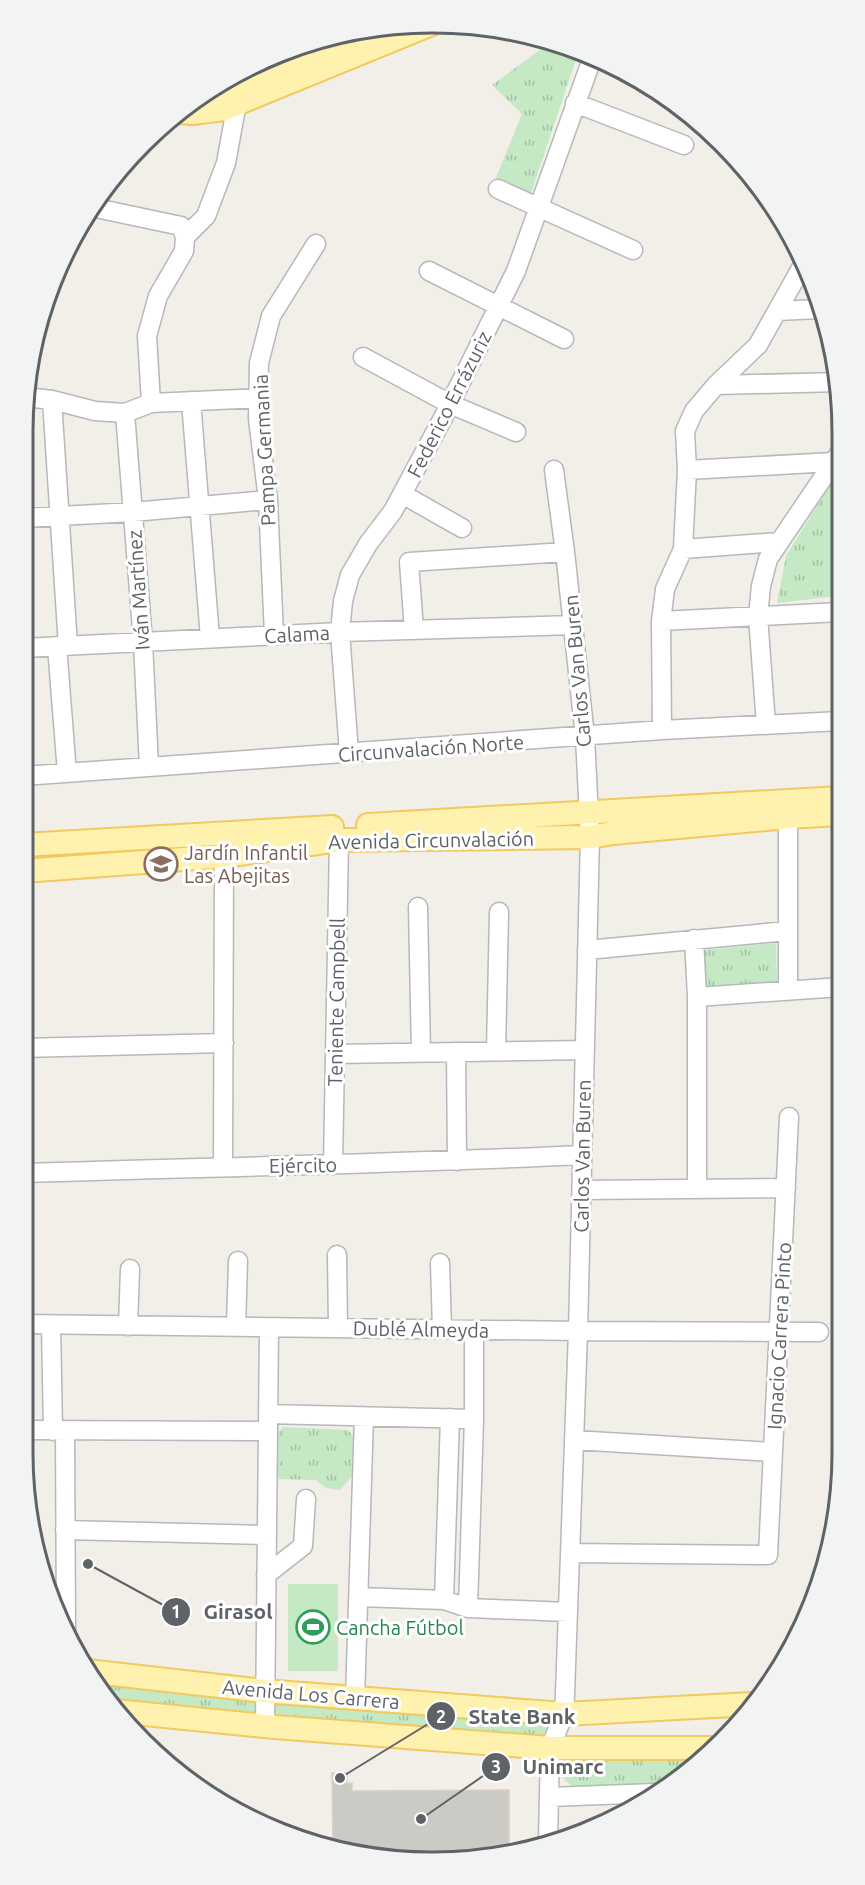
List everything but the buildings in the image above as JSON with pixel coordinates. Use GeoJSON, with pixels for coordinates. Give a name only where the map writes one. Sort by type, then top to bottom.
{"type":"FeatureCollection","features":[{"type":"Feature","properties":{"kind":"main road"},"geometry":{"type":"LineString","coordinates":[[193,113],[224,109],[407,34]]}},
{"type":"Feature","properties":{"kind":"main road","name":"Avenida Circunvalación"},"geometry":{"type":"LineString","coordinates":[[33,844],[832,798]]}},
{"type":"Feature","properties":{"kind":"main road","name":"Avenida Circunvalación"},"geometry":{"type":"LineString","coordinates":[[33,870],[224,856],[339,840],[590,837],[613,833],[832,814]]}},
{"type":"Feature","properties":{"kind":"main road","name":"Avenida Los Carrera"},"geometry":{"type":"LineString","coordinates":[[99,1672],[264,1691],[564,1714],[742,1705]]}},
{"type":"Feature","properties":{"kind":"main road","name":"Avenida Los Carrera"},"geometry":{"type":"LineString","coordinates":[[128,1711],[265,1726],[550,1748],[701,1748]]}},
{"type":"Feature","properties":{"kind":"street","name":"Federico Errázuriz"},"geometry":{"type":"LineString","coordinates":[[349,753],[340,632],[343,601],[350,575],[368,544],[393,512],[516,271],[589,65]]}},
{"type":"Feature","properties":{"kind":"street"},"geometry":{"type":"LineString","coordinates":[[185,237],[206,216],[226,163],[237,103]]}},
{"type":"Feature","properties":{"kind":"street"},"geometry":{"type":"LineString","coordinates":[[574,103],[684,145]]}},
{"type":"Feature","properties":{"kind":"street"},"geometry":{"type":"LineString","coordinates":[[498,189],[633,250]]}},
{"type":"Feature","properties":{"kind":"street"},"geometry":{"type":"LineString","coordinates":[[101,209],[181,226],[185,237],[184,250],[158,296],[147,336],[151,403]]}},
{"type":"Feature","properties":{"kind":"street","name":"Pampa Germania"},"geometry":{"type":"LineString","coordinates":[[274,635],[268,500],[258,419],[259,363],[271,316],[316,244]]}},
{"type":"Feature","properties":{"kind":"street"},"geometry":{"type":"LineString","coordinates":[[429,271],[564,339]]}},
{"type":"Feature","properties":{"kind":"street"},"geometry":{"type":"LineString","coordinates":[[663,730],[661,621],[665,589],[682,549],[687,470],[685,431],[694,411],[716,385],[758,345],[799,273]]}},
{"type":"Feature","properties":{"kind":"street"},"geometry":{"type":"LineString","coordinates":[[777,311],[812,309]]}},
{"type":"Feature","properties":{"kind":"street"},"geometry":{"type":"LineString","coordinates":[[363,357],[450,404],[516,432]]}},
{"type":"Feature","properties":{"kind":"street"},"geometry":{"type":"LineString","coordinates":[[716,385],[829,382]]}},
{"type":"Feature","properties":{"kind":"street"},"geometry":{"type":"LineString","coordinates":[[35,398],[95,411],[125,413],[151,403],[259,398]]}},
{"type":"Feature","properties":{"kind":"street"},"geometry":{"type":"LineString","coordinates":[[52,400],[67,773]]}},
{"type":"Feature","properties":{"kind":"street"},"geometry":{"type":"LineString","coordinates":[[191,401],[210,638]]}},
{"type":"Feature","properties":{"kind":"street","name":"Iván Martínez"},"geometry":{"type":"LineString","coordinates":[[125,413],[143,642],[149,767]]}},
{"type":"Feature","properties":{"kind":"street"},"geometry":{"type":"LineString","coordinates":[[687,470],[832,463]]}},
{"type":"Feature","properties":{"kind":"street"},"geometry":{"type":"LineString","coordinates":[[766,725],[758,616],[761,586],[768,559],[832,467]]}},
{"type":"Feature","properties":{"kind":"street","name":"Carlos Van Buren"},"geometry":{"type":"LineString","coordinates":[[548,1835],[550,1748],[564,1714],[578,1331],[590,837],[585,737],[566,552],[554,470]]}},
{"type":"Feature","properties":{"kind":"street"},"geometry":{"type":"LineString","coordinates":[[402,494],[462,528]]}},
{"type":"Feature","properties":{"kind":"street"},"geometry":{"type":"LineString","coordinates":[[33,517],[133,512],[268,500]]}},
{"type":"Feature","properties":{"kind":"street"},"geometry":{"type":"LineString","coordinates":[[682,549],[779,542]]}},
{"type":"Feature","properties":{"kind":"street"},"geometry":{"type":"LineString","coordinates":[[414,630],[408,562],[566,552]]}},
{"type":"Feature","properties":{"kind":"street"},"geometry":{"type":"LineString","coordinates":[[661,621],[832,612]]}},
{"type":"Feature","properties":{"kind":"street","name":"Calama"},"geometry":{"type":"LineString","coordinates":[[33,647],[340,632],[573,625]]}},
{"type":"Feature","properties":{"kind":"street","name":"Circunvalación Norte"},"geometry":{"type":"LineString","coordinates":[[33,775],[663,730],[832,722]]}},
{"type":"Feature","properties":{"kind":"street"},"geometry":{"type":"LineString","coordinates":[[788,817],[788,991]]}},
{"type":"Feature","properties":{"kind":"street","name":"Teniente Campbell"},"geometry":{"type":"LineString","coordinates":[[333,1165],[339,840]]}},
{"type":"Feature","properties":{"kind":"street"},"geometry":{"type":"LineString","coordinates":[[223,1166],[224,856]]}},
{"type":"Feature","properties":{"kind":"street"},"geometry":{"type":"LineString","coordinates":[[418,907],[421,1053]]}},
{"type":"Feature","properties":{"kind":"street"},"geometry":{"type":"LineString","coordinates":[[496,1051],[499,912]]}},
{"type":"Feature","properties":{"kind":"street"},"geometry":{"type":"LineString","coordinates":[[588,950],[787,931]]}},
{"type":"Feature","properties":{"kind":"street"},"geometry":{"type":"LineString","coordinates":[[694,939],[697,998],[697,1188]]}},
{"type":"Feature","properties":{"kind":"street"},"geometry":{"type":"LineString","coordinates":[[697,998],[832,988]]}},
{"type":"Feature","properties":{"kind":"street"},"geometry":{"type":"LineString","coordinates":[[33,1048],[224,1043]]}},
{"type":"Feature","properties":{"kind":"street"},"geometry":{"type":"LineString","coordinates":[[335,1054],[585,1050]]}},
{"type":"Feature","properties":{"kind":"street"},"geometry":{"type":"LineString","coordinates":[[456,1052],[457,1161]]}},
{"type":"Feature","properties":{"kind":"street","name":"Ignacio Carrera Pinto"},"geometry":{"type":"LineString","coordinates":[[570,1553],[768,1555],[789,1117]]}},
{"type":"Feature","properties":{"kind":"street","name":"Ejército"},"geometry":{"type":"LineString","coordinates":[[33,1173],[333,1165],[582,1155]]}},
{"type":"Feature","properties":{"kind":"street"},"geometry":{"type":"LineString","coordinates":[[582,1190],[786,1188]]}},
{"type":"Feature","properties":{"kind":"street"},"geometry":{"type":"LineString","coordinates":[[337,1255],[338,1328]]}},
{"type":"Feature","properties":{"kind":"street"},"geometry":{"type":"LineString","coordinates":[[236,1327],[238,1261]]}},
{"type":"Feature","properties":{"kind":"street"},"geometry":{"type":"LineString","coordinates":[[440,1263],[442,1329]]}},
{"type":"Feature","properties":{"kind":"street"},"geometry":{"type":"LineString","coordinates":[[128,1326],[130,1269]]}},
{"type":"Feature","properties":{"kind":"street","name":"Dublé Almeyda"},"geometry":{"type":"LineString","coordinates":[[33,1324],[819,1332]]}},
{"type":"Feature","properties":{"kind":"street"},"geometry":{"type":"LineString","coordinates":[[51,1325],[65,1530],[66,1611]]}},
{"type":"Feature","properties":{"kind":"street"},"geometry":{"type":"LineString","coordinates":[[265,1726],[269,1328]]}},
{"type":"Feature","properties":{"kind":"street"},"geometry":{"type":"LineString","coordinates":[[468,1608],[474,1419],[474,1330]]}},
{"type":"Feature","properties":{"kind":"street"},"geometry":{"type":"LineString","coordinates":[[33,1430],[268,1423],[364,1417],[474,1419]]}},
{"type":"Feature","properties":{"kind":"street"},"geometry":{"type":"LineString","coordinates":[[356,1699],[364,1417]]}},
{"type":"Feature","properties":{"kind":"street"},"geometry":{"type":"LineString","coordinates":[[444,1599],[450,1419]]}},
{"type":"Feature","properties":{"kind":"street"},"geometry":{"type":"LineString","coordinates":[[574,1440],[773,1452]]}},
{"type":"Feature","properties":{"kind":"street"},"geometry":{"type":"LineString","coordinates":[[266,1575],[303,1546],[306,1499]]}},
{"type":"Feature","properties":{"kind":"street"},"geometry":{"type":"LineString","coordinates":[[65,1530],[267,1535]]}},
{"type":"Feature","properties":{"kind":"street"},"geometry":{"type":"LineString","coordinates":[[358,1597],[444,1599],[468,1608],[568,1612]]}},
{"type":"Feature","properties":{"kind":"street"},"geometry":{"type":"LineString","coordinates":[[549,1797],[639,1794]]}},
{"type":"Feature","properties":{"kind":"green space"},"geometry":{"type":"Polygon","coordinates":[[[542,49],[576,60],[531,193],[496,178],[522,114],[492,85],[542,49]]]}},
{"type":"Feature","properties":{"kind":"green space"},"geometry":{"type":"Polygon","coordinates":[[[832,481],[832,597],[777,603],[786,556],[832,481]]]}},
{"type":"Feature","properties":{"kind":"green space"},"geometry":{"type":"Polygon","coordinates":[[[776,943],[777,982],[706,988],[704,950],[776,943]]]}},
{"type":"Feature","properties":{"kind":"green space"},"geometry":{"type":"Polygon","coordinates":[[[283,1427],[348,1430],[353,1436],[352,1476],[340,1490],[326,1488],[316,1480],[276,1479],[276,1434],[283,1427]]]}},
{"type":"Feature","properties":{"kind":"green space","name":"Cancha Fútbol"},"geometry":{"type":"Polygon","coordinates":[[[288,1584],[338,1584],[338,1671],[288,1671],[288,1584]]]}},
{"type":"Feature","properties":{"kind":"green space"},"geometry":{"type":"Polygon","coordinates":[[[102,1677],[555,1716],[547,1744],[125,1707],[102,1677]]]}},
{"type":"Feature","properties":{"kind":"green space"},"geometry":{"type":"Polygon","coordinates":[[[698,1751],[650,1787],[577,1789],[563,1778],[561,1760],[568,1757],[698,1751]]]}},
{"type":"Feature","properties":{"kind":"place","name":"Jardín Infantil Las Abejitas"},"geometry":{"type":"Point","coordinates":[161,864]}},
{"type":"Feature","properties":{"kind":"place","name":"Girasol"},"geometry":{"type":"Point","coordinates":[88,1564]}},
{"type":"Feature","properties":{"kind":"place","name":"Cancha Fútbol"},"geometry":{"type":"Point","coordinates":[313,1627]}},
{"type":"Feature","properties":{"kind":"place","name":"State Bank"},"geometry":{"type":"Point","coordinates":[340,1778]}},
{"type":"Feature","properties":{"kind":"place","name":"Unimarc"},"geometry":{"type":"Point","coordinates":[421,1819]}}]}
